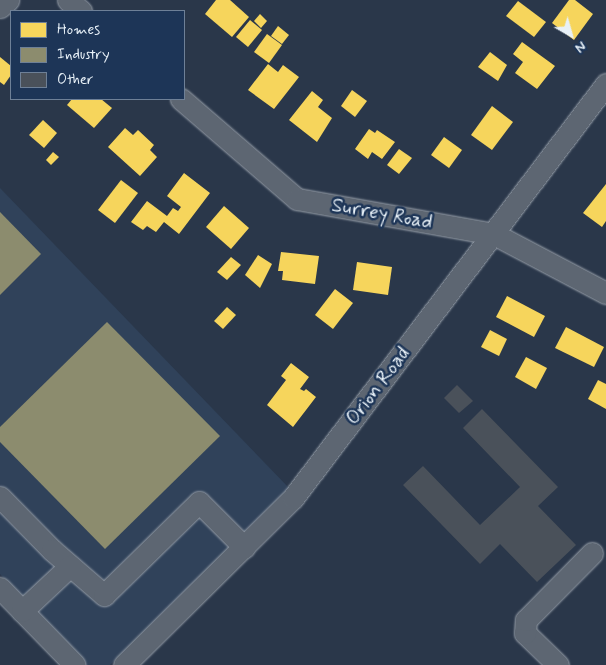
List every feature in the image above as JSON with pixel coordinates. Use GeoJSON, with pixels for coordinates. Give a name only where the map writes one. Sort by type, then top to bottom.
{"type":"FeatureCollection","features":[{"type":"Feature","properties":{"kind":"street"},"geometry":{"type":"LineString","coordinates":[[0,7],[8,0]]}},
{"type":"Feature","properties":{"kind":"street"},"geometry":{"type":"LineString","coordinates":[[68,0],[80,10]]}},
{"type":"Feature","properties":{"kind":"street","name":"Orion Road"},"geometry":{"type":"LineString","coordinates":[[124,665],[293,498],[606,84]]}},
{"type":"Feature","properties":{"kind":"street","name":"Surrey Road"},"geometry":{"type":"LineString","coordinates":[[183,100],[297,199],[494,234],[606,293]]}},
{"type":"Feature","properties":{"kind":"street"},"geometry":{"type":"LineString","coordinates":[[0,497],[70,566],[104,595],[200,502],[244,547]]}},
{"type":"Feature","properties":{"kind":"street"},"geometry":{"type":"LineString","coordinates":[[558,665],[524,633],[526,620],[592,553]]}},
{"type":"Feature","properties":{"kind":"street"},"geometry":{"type":"LineString","coordinates":[[22,611],[70,566]]}},
{"type":"Feature","properties":{"kind":"street"},"geometry":{"type":"LineString","coordinates":[[0,588],[75,665]]}},
{"type":"Feature","properties":{"kind":"shaded area"},"geometry":{"type":"Polygon","coordinates":[[[0,188],[289,488],[110,665],[85,665],[0,574],[0,188]]]}},
{"type":"Feature","properties":{"kind":"building: Homes"},"geometry":{"type":"Polygon","coordinates":[[[216,0],[230,0],[249,17],[232,37],[205,14],[216,0]]]}},
{"type":"Feature","properties":{"kind":"building: Homes"},"geometry":{"type":"Polygon","coordinates":[[[569,0],[575,0],[593,14],[574,40],[552,23],[569,0]]]}},
{"type":"Feature","properties":{"kind":"building: Homes"},"geometry":{"type":"Polygon","coordinates":[[[518,1],[546,22],[534,37],[506,16],[518,1]]]}},
{"type":"Feature","properties":{"kind":"building: Homes"},"geometry":{"type":"Polygon","coordinates":[[[260,14],[267,21],[261,28],[254,21],[260,14]]]}},
{"type":"Feature","properties":{"kind":"building: Homes"},"geometry":{"type":"Polygon","coordinates":[[[250,20],[262,30],[248,47],[236,37],[250,20]]]}},
{"type":"Feature","properties":{"kind":"building: Homes"},"geometry":{"type":"Polygon","coordinates":[[[278,26],[289,35],[282,44],[271,36],[278,26]]]}},
{"type":"Feature","properties":{"kind":"building: Homes"},"geometry":{"type":"Polygon","coordinates":[[[267,34],[282,45],[269,63],[254,52],[267,34]]]}},
{"type":"Feature","properties":{"kind":"building: Homes"},"geometry":{"type":"Polygon","coordinates":[[[522,42],[555,66],[537,89],[515,73],[523,62],[513,54],[522,42]]]}},
{"type":"Feature","properties":{"kind":"building: Homes"},"geometry":{"type":"Polygon","coordinates":[[[490,52],[507,65],[498,81],[478,67],[490,52]]]}},
{"type":"Feature","properties":{"kind":"building: Homes"},"geometry":{"type":"Polygon","coordinates":[[[0,57],[10,65],[10,76],[4,85],[0,82],[0,57]]]}},
{"type":"Feature","properties":{"kind":"building: Homes"},"geometry":{"type":"Polygon","coordinates":[[[268,64],[278,72],[283,65],[299,77],[274,109],[248,90],[268,64]]]}},
{"type":"Feature","properties":{"kind":"building: Homes"},"geometry":{"type":"Polygon","coordinates":[[[352,90],[367,101],[355,117],[341,106],[352,90]]]}},
{"type":"Feature","properties":{"kind":"building: Homes"},"geometry":{"type":"Polygon","coordinates":[[[312,91],[323,100],[318,107],[332,118],[317,142],[289,120],[312,91]]]}},
{"type":"Feature","properties":{"kind":"building: Homes"},"geometry":{"type":"Polygon","coordinates":[[[71,100],[102,100],[112,108],[94,128],[67,105],[71,100]]]}},
{"type":"Feature","properties":{"kind":"building: Homes"},"geometry":{"type":"Polygon","coordinates":[[[492,106],[513,122],[492,150],[471,135],[492,106]]]}},
{"type":"Feature","properties":{"kind":"building: Homes"},"geometry":{"type":"Polygon","coordinates":[[[43,120],[57,133],[44,148],[29,135],[43,120]]]}},
{"type":"Feature","properties":{"kind":"building: Homes"},"geometry":{"type":"Polygon","coordinates":[[[125,128],[133,135],[138,130],[154,145],[150,150],[157,157],[140,176],[108,147],[125,128]]]}},
{"type":"Feature","properties":{"kind":"building: Homes"},"geometry":{"type":"Polygon","coordinates":[[[369,129],[375,133],[377,130],[395,142],[382,159],[372,152],[368,159],[355,149],[369,129]]]}},
{"type":"Feature","properties":{"kind":"building: Homes"},"geometry":{"type":"Polygon","coordinates":[[[444,137],[462,150],[449,168],[431,155],[444,137]]]}},
{"type":"Feature","properties":{"kind":"building: Homes"},"geometry":{"type":"Polygon","coordinates":[[[399,149],[412,158],[399,174],[387,165],[399,149]]]}},
{"type":"Feature","properties":{"kind":"building: Homes"},"geometry":{"type":"Polygon","coordinates":[[[53,152],[59,157],[51,165],[46,160],[53,152]]]}},
{"type":"Feature","properties":{"kind":"building: Homes"},"geometry":{"type":"Polygon","coordinates":[[[184,173],[210,193],[179,234],[164,222],[156,232],[147,226],[143,230],[131,222],[147,201],[167,216],[173,208],[178,211],[181,207],[167,196],[184,173]]]}},
{"type":"Feature","properties":{"kind":"building: Homes"},"geometry":{"type":"Polygon","coordinates":[[[121,180],[138,193],[115,223],[98,210],[121,180]]]}},
{"type":"Feature","properties":{"kind":"building: Homes"},"geometry":{"type":"Polygon","coordinates":[[[606,184],[606,221],[602,227],[583,213],[606,184]]]}},
{"type":"Feature","properties":{"kind":"building: Homes"},"geometry":{"type":"Polygon","coordinates":[[[224,206],[249,228],[231,249],[206,227],[224,206]]]}},
{"type":"Feature","properties":{"kind":"building: Homes"},"geometry":{"type":"Polygon","coordinates":[[[281,252],[319,256],[315,284],[282,280],[283,271],[278,271],[281,252]]]}},
{"type":"Feature","properties":{"kind":"building: Homes"},"geometry":{"type":"Polygon","coordinates":[[[258,255],[272,264],[260,288],[245,275],[258,255]]]}},
{"type":"Feature","properties":{"kind":"building: Homes"},"geometry":{"type":"Polygon","coordinates":[[[231,257],[241,265],[227,280],[217,272],[231,257]]]}},
{"type":"Feature","properties":{"kind":"building: Homes"},"geometry":{"type":"Polygon","coordinates":[[[357,262],[392,267],[388,295],[353,290],[357,262]]]}},
{"type":"Feature","properties":{"kind":"building: Homes"},"geometry":{"type":"Polygon","coordinates":[[[335,289],[353,303],[333,329],[315,315],[335,289]]]}},
{"type":"Feature","properties":{"kind":"building: Homes"},"geometry":{"type":"Polygon","coordinates":[[[507,296],[545,316],[534,337],[496,317],[507,296]]]}},
{"type":"Feature","properties":{"kind":"building: Homes"},"geometry":{"type":"Polygon","coordinates":[[[227,307],[236,315],[223,329],[214,321],[227,307]]]}},
{"type":"Feature","properties":{"kind":"building: Homes"},"geometry":{"type":"Polygon","coordinates":[[[566,327],[604,347],[594,367],[555,348],[566,327]]]}},
{"type":"Feature","properties":{"kind":"building: Homes"},"geometry":{"type":"Polygon","coordinates":[[[490,330],[507,339],[499,356],[481,347],[490,330]]]}},
{"type":"Feature","properties":{"kind":"building: Homes"},"geometry":{"type":"Polygon","coordinates":[[[526,357],[547,368],[536,389],[515,377],[526,357]]]}},
{"type":"Feature","properties":{"kind":"building: Homes"},"geometry":{"type":"Polygon","coordinates":[[[291,363],[309,377],[300,389],[304,391],[306,389],[316,397],[293,427],[267,405],[286,380],[281,376],[291,363]]]}},
{"type":"Feature","properties":{"kind":"building: Homes"},"geometry":{"type":"Polygon","coordinates":[[[598,380],[606,384],[606,409],[588,399],[598,380]]]}},
{"type":"Feature","properties":{"kind":"building: Industry"},"geometry":{"type":"Polygon","coordinates":[[[0,212],[41,254],[0,295],[0,212]]]}},
{"type":"Feature","properties":{"kind":"building: Industry"},"geometry":{"type":"Polygon","coordinates":[[[107,322],[220,436],[105,549],[0,442],[0,427],[107,322]]]}},
{"type":"Feature","properties":{"kind":"building: Other"},"geometry":{"type":"Polygon","coordinates":[[[457,385],[473,401],[459,413],[444,398],[457,385]]]}},
{"type":"Feature","properties":{"kind":"building: Other"},"geometry":{"type":"Polygon","coordinates":[[[482,409],[558,487],[538,506],[576,545],[537,582],[500,544],[480,564],[403,485],[423,466],[480,525],[520,487],[463,428],[482,409]]]}}]}
